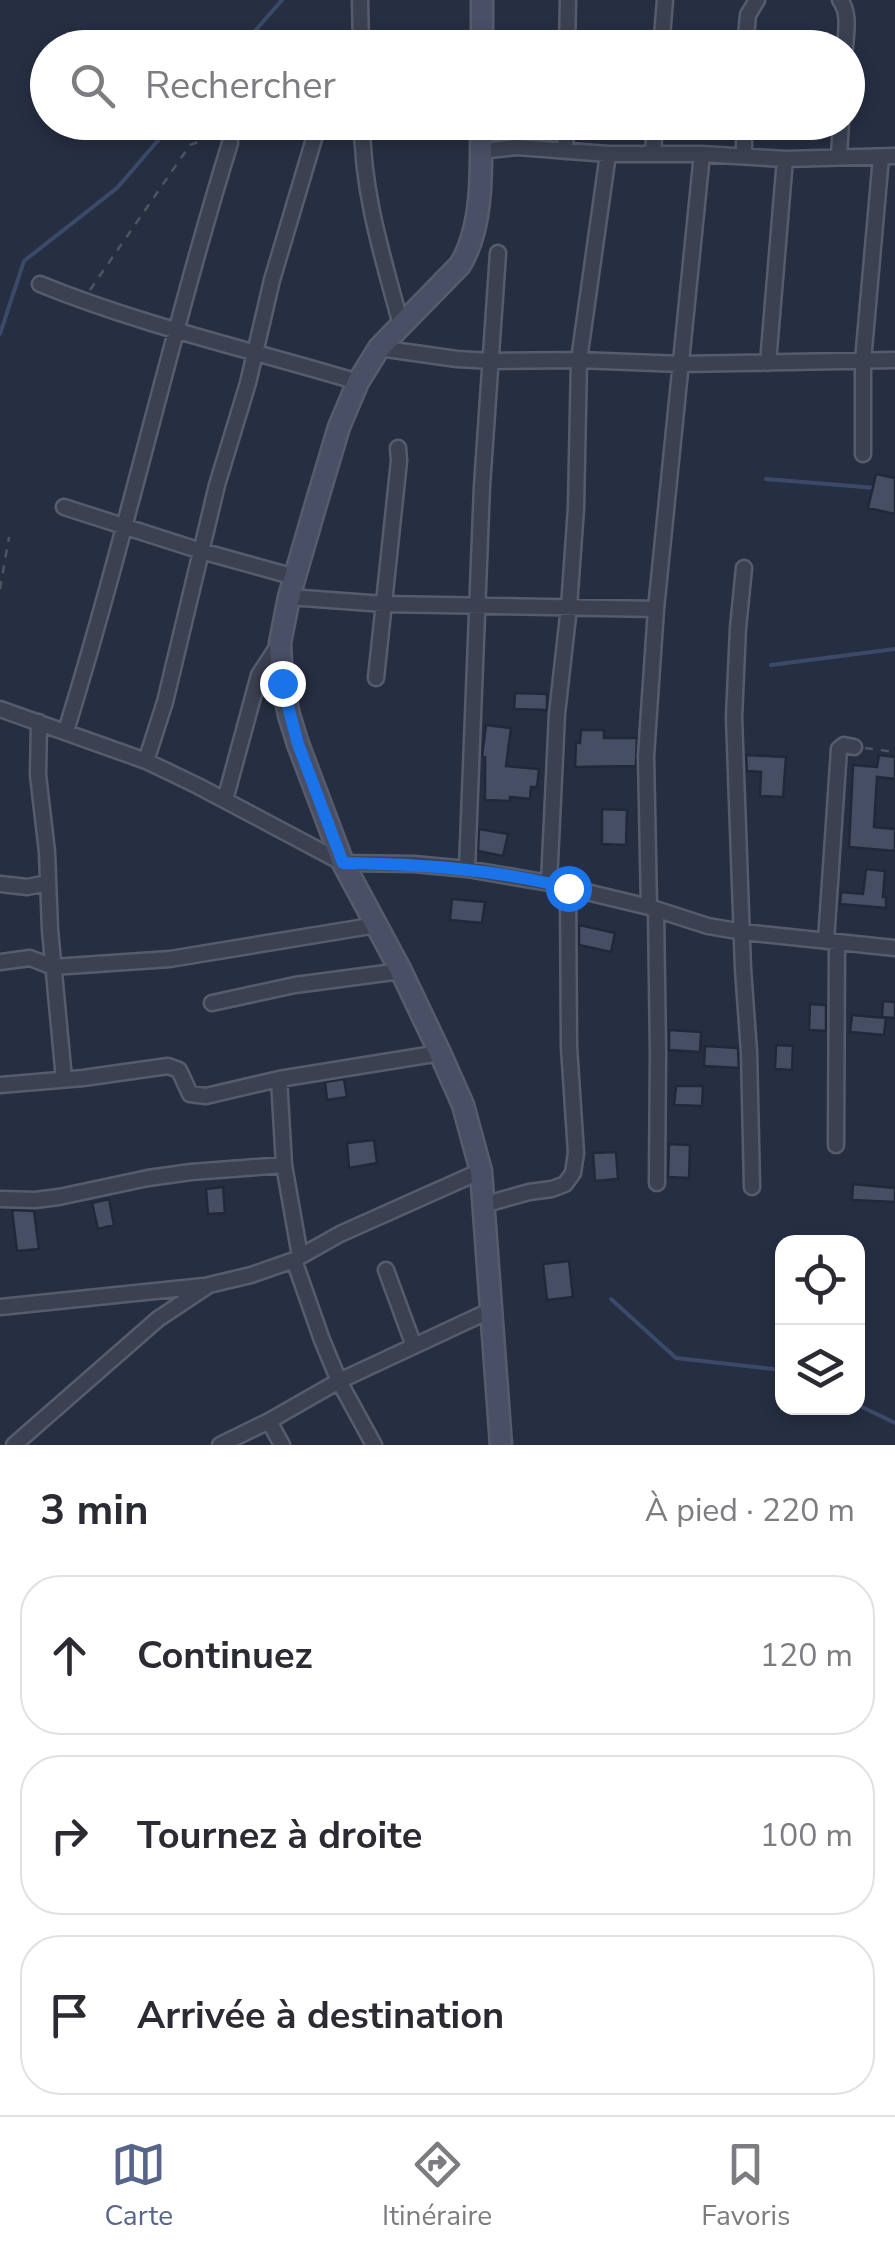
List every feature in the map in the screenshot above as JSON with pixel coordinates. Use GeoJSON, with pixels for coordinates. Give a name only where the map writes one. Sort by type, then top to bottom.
{"type":"FeatureCollection","features":[{"type":"Feature","properties":{"kind":"street"},"geometry":{"type":"LineString","coordinates":[[360,0],[360,30]]}},
{"type":"Feature","properties":{"kind":"street"},"geometry":{"type":"LineString","coordinates":[[482,0],[482,30]]}},
{"type":"Feature","properties":{"kind":"street"},"geometry":{"type":"LineString","coordinates":[[567,30],[568,0]]}},
{"type":"Feature","properties":{"kind":"street"},"geometry":{"type":"LineString","coordinates":[[662,30],[665,0]]}},
{"type":"Feature","properties":{"kind":"street"},"geometry":{"type":"LineString","coordinates":[[746,30],[748,16],[758,0]]}},
{"type":"Feature","properties":{"kind":"street"},"geometry":{"type":"LineString","coordinates":[[840,0],[844,4],[846,30]]}},
{"type":"Feature","properties":{"kind":"street"},"geometry":{"type":"LineString","coordinates":[[146,761],[166,702],[217,485],[314,140]]}},
{"type":"Feature","properties":{"kind":"street"},"geometry":{"type":"LineString","coordinates":[[362,140],[368,198],[401,325]]}},
{"type":"Feature","properties":{"kind":"street"},"geometry":{"type":"LineString","coordinates":[[481,140],[476,225],[470,249],[460,266],[379,348],[358,382],[340,427],[292,587],[280,643],[289,715],[343,863],[401,971],[463,1105],[481,1171],[500,1445]]}},
{"type":"Feature","properties":{"kind":"street"},"geometry":{"type":"LineString","coordinates":[[565,140],[565,150]]}},
{"type":"Feature","properties":{"kind":"street"},"geometry":{"type":"LineString","coordinates":[[653,153],[654,140]]}},
{"type":"Feature","properties":{"kind":"street"},"geometry":{"type":"LineString","coordinates":[[744,140],[744,156]]}},
{"type":"Feature","properties":{"kind":"street"},"geometry":{"type":"LineString","coordinates":[[839,156],[840,140]]}},
{"type":"Feature","properties":{"kind":"street"},"geometry":{"type":"LineString","coordinates":[[66,731],[95,639],[230,143]]}},
{"type":"Feature","properties":{"kind":"street"},"geometry":{"type":"LineString","coordinates":[[481,151],[517,146],[608,154],[785,159],[888,156],[863,361],[863,454]]}},
{"type":"Feature","properties":{"kind":"street"},"geometry":{"type":"LineString","coordinates":[[549,883],[557,714],[576,508],[579,360],[608,154]]}},
{"type":"Feature","properties":{"kind":"street"},"geometry":{"type":"LineString","coordinates":[[656,1184],[658,1052],[646,756],[656,609],[702,154]]}},
{"type":"Feature","properties":{"kind":"street"},"geometry":{"type":"LineString","coordinates":[[768,363],[785,159]]}},
{"type":"Feature","properties":{"kind":"street"},"geometry":{"type":"LineString","coordinates":[[467,870],[476,606],[498,253]]}},
{"type":"Feature","properties":{"kind":"street"},"geometry":{"type":"LineString","coordinates":[[40,284],[176,332],[358,382]]}},
{"type":"Feature","properties":{"kind":"street"},"geometry":{"type":"LineString","coordinates":[[379,348],[492,361],[682,364],[895,360]]}},
{"type":"Feature","properties":{"kind":"street"},"geometry":{"type":"LineString","coordinates":[[376,678],[398,448]]}},
{"type":"Feature","properties":{"kind":"street"},"geometry":{"type":"LineString","coordinates":[[64,507],[201,551],[292,587],[384,604],[656,609]]}},
{"type":"Feature","properties":{"kind":"street"},"geometry":{"type":"LineString","coordinates":[[744,568],[734,716],[752,1187]]}},
{"type":"Feature","properties":{"kind":"street"},"geometry":{"type":"LineString","coordinates":[[225,800],[259,675],[280,643]]}},
{"type":"Feature","properties":{"kind":"street"},"geometry":{"type":"LineString","coordinates":[[0,709],[146,761],[343,863],[414,864],[467,870],[549,883],[708,926],[895,948]]}},
{"type":"Feature","properties":{"kind":"street"},"geometry":{"type":"LineString","coordinates":[[39,722],[38,774],[64,1079]]}},
{"type":"Feature","properties":{"kind":"street"},"geometry":{"type":"LineString","coordinates":[[836,1146],[832,942],[839,749],[844,745],[854,747]]}},
{"type":"Feature","properties":{"kind":"street"},"geometry":{"type":"LineString","coordinates":[[0,884],[26,887],[48,883]]}},
{"type":"Feature","properties":{"kind":"street"},"geometry":{"type":"LineString","coordinates":[[483,1205],[552,1189],[565,1184],[573,1173],[576,1153],[569,1047],[568,888]]}},
{"type":"Feature","properties":{"kind":"street"},"geometry":{"type":"LineString","coordinates":[[0,962],[30,958],[53,966],[170,959],[377,925]]}},
{"type":"Feature","properties":{"kind":"street"},"geometry":{"type":"LineString","coordinates":[[212,1003],[401,971]]}},
{"type":"Feature","properties":{"kind":"street"},"geometry":{"type":"LineString","coordinates":[[0,1085],[168,1066],[179,1070],[190,1094],[198,1096],[440,1053]]}},
{"type":"Feature","properties":{"kind":"street"},"geometry":{"type":"LineString","coordinates":[[279,1080],[284,1166],[297,1258],[322,1340],[374,1445]]}},
{"type":"Feature","properties":{"kind":"street"},"geometry":{"type":"LineString","coordinates":[[0,1198],[59,1198],[148,1178],[284,1166]]}},
{"type":"Feature","properties":{"kind":"street"},"geometry":{"type":"LineString","coordinates":[[0,1308],[209,1285],[251,1276],[481,1171]]}},
{"type":"Feature","properties":{"kind":"street"},"geometry":{"type":"LineString","coordinates":[[386,1270],[414,1346]]}},
{"type":"Feature","properties":{"kind":"street"},"geometry":{"type":"LineString","coordinates":[[14,1445],[158,1319],[209,1285]]}},
{"type":"Feature","properties":{"kind":"street"},"geometry":{"type":"LineString","coordinates":[[220,1445],[339,1381],[489,1310]]}},
{"type":"Feature","properties":{"kind":"street"},"geometry":{"type":"LineString","coordinates":[[270,1420],[282,1445]]}},
{"type":"Feature","properties":{"kind":"path"},"geometry":{"type":"LineString","coordinates":[[83,301],[190,145],[201,140]]}},
{"type":"Feature","properties":{"kind":"path"},"geometry":{"type":"LineString","coordinates":[[226,140],[230,143]]}},
{"type":"Feature","properties":{"kind":"path"},"geometry":{"type":"LineString","coordinates":[[0,589],[9,537]]}},
{"type":"Feature","properties":{"kind":"path"},"geometry":{"type":"LineString","coordinates":[[854,747],[895,752]]}},
{"type":"Feature","properties":{"kind":"building"},"geometry":{"type":"Polygon","coordinates":[[[876,474],[895,478],[895,514],[868,508],[876,474]]]}},
{"type":"Feature","properties":{"kind":"building"},"geometry":{"type":"Polygon","coordinates":[[[515,693],[547,694],[547,710],[514,709],[515,693]]]}},
{"type":"Feature","properties":{"kind":"building"},"geometry":{"type":"Polygon","coordinates":[[[486,725],[511,728],[506,766],[539,769],[537,787],[531,787],[530,799],[485,800],[482,756],[486,725]]]}},
{"type":"Feature","properties":{"kind":"building"},"geometry":{"type":"Polygon","coordinates":[[[581,730],[604,730],[604,738],[637,738],[636,766],[575,767],[576,742],[580,743],[581,730]]]}},
{"type":"Feature","properties":{"kind":"building"},"geometry":{"type":"Polygon","coordinates":[[[746,755],[786,757],[783,797],[760,796],[761,772],[747,771],[746,755]]]}},
{"type":"Feature","properties":{"kind":"building"},"geometry":{"type":"Polygon","coordinates":[[[879,755],[895,757],[895,779],[877,777],[874,827],[895,829],[895,851],[849,847],[853,765],[877,767],[879,755]]]}},
{"type":"Feature","properties":{"kind":"building"},"geometry":{"type":"Polygon","coordinates":[[[602,809],[627,810],[626,845],[602,844],[602,809]]]}},
{"type":"Feature","properties":{"kind":"building"},"geometry":{"type":"Polygon","coordinates":[[[479,829],[508,834],[503,856],[478,851],[479,829]]]}},
{"type":"Feature","properties":{"kind":"building"},"geometry":{"type":"Polygon","coordinates":[[[866,869],[885,871],[886,908],[840,904],[841,892],[863,894],[866,869]]]}},
{"type":"Feature","properties":{"kind":"building"},"geometry":{"type":"Polygon","coordinates":[[[452,899],[485,902],[482,923],[450,920],[452,899]]]}},
{"type":"Feature","properties":{"kind":"building"},"geometry":{"type":"Polygon","coordinates":[[[579,925],[615,933],[611,952],[579,945],[579,925]]]}},
{"type":"Feature","properties":{"kind":"building"},"geometry":{"type":"Polygon","coordinates":[[[883,1001],[895,1002],[895,1018],[882,1017],[883,1001]]]}},
{"type":"Feature","properties":{"kind":"building"},"geometry":{"type":"Polygon","coordinates":[[[810,1004],[826,1005],[826,1031],[809,1030],[810,1004]]]}},
{"type":"Feature","properties":{"kind":"building"},"geometry":{"type":"Polygon","coordinates":[[[852,1015],[886,1018],[884,1035],[850,1032],[852,1015]]]}},
{"type":"Feature","properties":{"kind":"building"},"geometry":{"type":"Polygon","coordinates":[[[669,1030],[701,1032],[700,1052],[669,1050],[669,1030]]]}},
{"type":"Feature","properties":{"kind":"building"},"geometry":{"type":"Polygon","coordinates":[[[776,1045],[793,1046],[792,1070],[775,1069],[776,1045]]]}},
{"type":"Feature","properties":{"kind":"building"},"geometry":{"type":"Polygon","coordinates":[[[705,1046],[738,1048],[739,1068],[704,1066],[705,1046]]]}},
{"type":"Feature","properties":{"kind":"building"},"geometry":{"type":"Polygon","coordinates":[[[344,1079],[347,1097],[327,1100],[325,1082],[344,1079]]]}},
{"type":"Feature","properties":{"kind":"building"},"geometry":{"type":"Polygon","coordinates":[[[676,1086],[703,1086],[702,1106],[674,1105],[676,1086]]]}},
{"type":"Feature","properties":{"kind":"building"},"geometry":{"type":"Polygon","coordinates":[[[374,1140],[377,1163],[349,1168],[347,1143],[374,1140]]]}},
{"type":"Feature","properties":{"kind":"building"},"geometry":{"type":"Polygon","coordinates":[[[669,1144],[690,1145],[689,1178],[668,1177],[669,1144]]]}},
{"type":"Feature","properties":{"kind":"building"},"geometry":{"type":"Polygon","coordinates":[[[616,1152],[618,1179],[595,1181],[593,1153],[616,1152]]]}},
{"type":"Feature","properties":{"kind":"building"},"geometry":{"type":"Polygon","coordinates":[[[853,1184],[895,1188],[895,1202],[852,1200],[853,1184]]]}},
{"type":"Feature","properties":{"kind":"building"},"geometry":{"type":"Polygon","coordinates":[[[223,1187],[225,1213],[208,1214],[206,1189],[223,1187]]]}},
{"type":"Feature","properties":{"kind":"building"},"geometry":{"type":"Polygon","coordinates":[[[109,1199],[114,1225],[98,1229],[92,1203],[109,1199]]]}},
{"type":"Feature","properties":{"kind":"building"},"geometry":{"type":"Polygon","coordinates":[[[12,1210],[34,1211],[39,1249],[17,1251],[12,1210]]]}},
{"type":"Feature","properties":{"kind":"building"},"geometry":{"type":"Polygon","coordinates":[[[569,1261],[573,1297],[547,1300],[543,1264],[569,1261]]]}},
{"type":"Feature","properties":{"kind":"waterway"},"geometry":{"type":"LineString","coordinates":[[256,30],[282,0]]}},
{"type":"Feature","properties":{"kind":"waterway"},"geometry":{"type":"LineString","coordinates":[[0,334],[24,261],[117,188],[158,140]]}},
{"type":"Feature","properties":{"kind":"waterway"},"geometry":{"type":"LineString","coordinates":[[766,479],[876,488]]}},
{"type":"Feature","properties":{"kind":"waterway"},"geometry":{"type":"LineString","coordinates":[[771,665],[895,649]]}},
{"type":"Feature","properties":{"kind":"waterway"},"geometry":{"type":"LineString","coordinates":[[611,1299],[676,1358],[775,1369]]}},
{"type":"Feature","properties":{"kind":"waterway"},"geometry":{"type":"LineString","coordinates":[[865,1408],[895,1423]]}},
{"type":"Feature","properties":{"kind":"route"},"geometry":{"type":"LineString","coordinates":[[282,683],[298,744],[343,863],[414,864],[568,888]]}}]}
